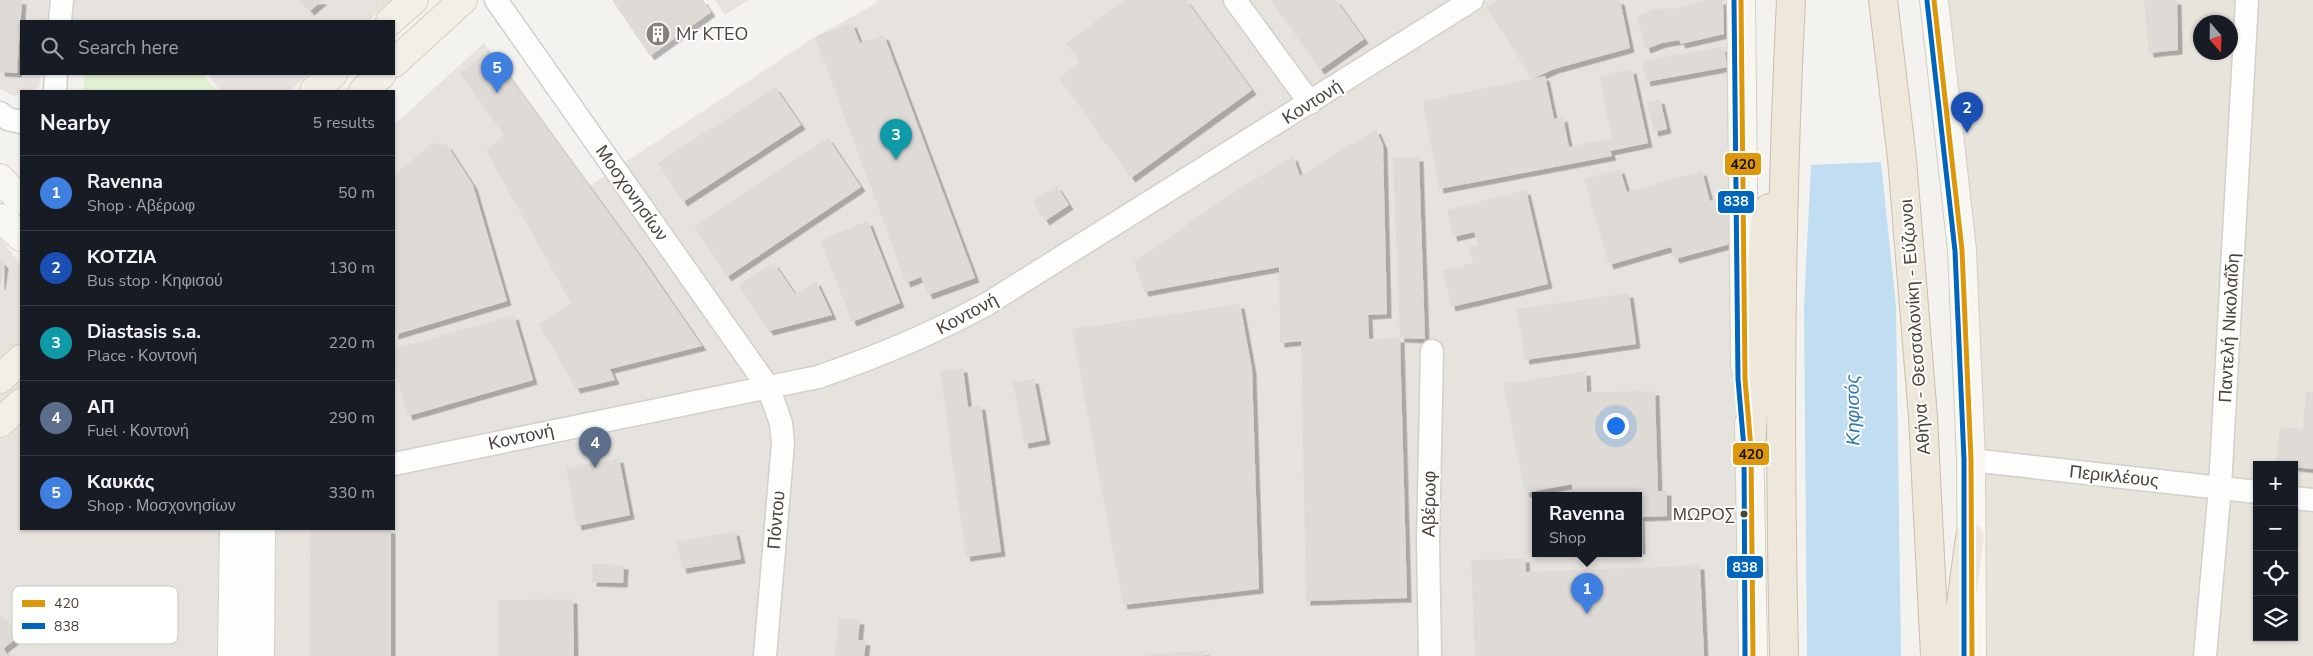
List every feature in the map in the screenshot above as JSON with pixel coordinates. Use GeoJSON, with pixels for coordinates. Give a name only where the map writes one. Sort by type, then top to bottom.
{"type":"FeatureCollection","features":[{"type":"Feature","properties":{"kind":"highway"},"geometry":{"type":"LineString","coordinates":[[1784,656],[1781,524],[1783,159],[1791,0]]}},
{"type":"Feature","properties":{"kind":"highway","name":"Αθήνα - Θεσσαλονίκη - Εύζωνοι"},"geometry":{"type":"LineString","coordinates":[[1883,0],[1902,159],[1923,417],[1935,656]]}},
{"type":"Feature","properties":{"kind":"highway"},"geometry":{"type":"LineString","coordinates":[[1751,448],[1765,222],[1783,159]]}},
{"type":"Feature","properties":{"kind":"highway"},"geometry":{"type":"LineString","coordinates":[[1954,656],[1970,537]]}},
{"type":"Feature","properties":{"kind":"main road"},"geometry":{"type":"LineString","coordinates":[[391,20],[414,0]]}},
{"type":"Feature","properties":{"kind":"main road"},"geometry":{"type":"LineString","coordinates":[[395,62],[463,0]]}},
{"type":"Feature","properties":{"kind":"main road"},"geometry":{"type":"LineString","coordinates":[[1741,0],[1745,379],[1751,448],[1752,656]]}},
{"type":"Feature","properties":{"kind":"main road"},"geometry":{"type":"LineString","coordinates":[[1934,0],[1962,250],[1971,460],[1972,656]]}},
{"type":"Feature","properties":{"kind":"main road"},"geometry":{"type":"LineString","coordinates":[[315,90],[332,75]]}},
{"type":"Feature","properties":{"kind":"main road"},"geometry":{"type":"LineString","coordinates":[[364,90],[381,75]]}},
{"type":"Feature","properties":{"kind":"main road"},"geometry":{"type":"LineString","coordinates":[[0,178],[20,199]]}},
{"type":"Feature","properties":{"kind":"main road"},"geometry":{"type":"LineString","coordinates":[[0,218],[20,236]]}},
{"type":"Feature","properties":{"kind":"main road"},"geometry":{"type":"LineString","coordinates":[[0,379],[20,360]]}},
{"type":"Feature","properties":{"kind":"main road"},"geometry":{"type":"LineString","coordinates":[[0,423],[20,404]]}},
{"type":"Feature","properties":{"kind":"street"},"geometry":{"type":"LineString","coordinates":[[60,20],[62,0]]}},
{"type":"Feature","properties":{"kind":"street","name":"Μοσχονησίων"},"geometry":{"type":"LineString","coordinates":[[496,0],[768,387]]}},
{"type":"Feature","properties":{"kind":"street"},"geometry":{"type":"LineString","coordinates":[[1235,0],[1310,103]]}},
{"type":"Feature","properties":{"kind":"street","name":"Κοντονή"},"geometry":{"type":"LineString","coordinates":[[395,464],[818,377],[873,359],[964,316],[1310,103],[1472,0]]}},
{"type":"Feature","properties":{"kind":"street","name":"Παντελή Νικολαΐδη"},"geometry":{"type":"LineString","coordinates":[[2205,656],[2220,488],[2247,0]]}},
{"type":"Feature","properties":{"kind":"street"},"geometry":{"type":"LineString","coordinates":[[55,90],[56,75]]}},
{"type":"Feature","properties":{"kind":"street"},"geometry":{"type":"LineString","coordinates":[[0,113],[20,122]]}},
{"type":"Feature","properties":{"kind":"street","name":"Αβέρωφ"},"geometry":{"type":"LineString","coordinates":[[1430,656],[1428,542],[1432,351]]}},
{"type":"Feature","properties":{"kind":"street","name":"Πόντου"},"geometry":{"type":"LineString","coordinates":[[764,656],[783,443],[781,423],[768,387]]}},
{"type":"Feature","properties":{"kind":"street","name":"Περικλέους"},"geometry":{"type":"LineString","coordinates":[[1971,460],[2253,492]]}},
{"type":"Feature","properties":{"kind":"street"},"geometry":{"type":"LineString","coordinates":[[2298,498],[2313,500]]}},
{"type":"Feature","properties":{"kind":"street"},"geometry":{"type":"LineString","coordinates":[[232,656],[234,530]]}},
{"type":"Feature","properties":{"kind":"street"},"geometry":{"type":"LineString","coordinates":[[260,656],[261,530]]}},
{"type":"Feature","properties":{"kind":"shaded area"},"geometry":{"type":"Polygon","coordinates":[[[0,0],[391,0],[369,20],[20,20],[20,75],[41,75],[39,87],[31,90],[20,90],[20,94],[14,96],[0,89],[0,0]]]}},
{"type":"Feature","properties":{"kind":"shaded area"},"geometry":{"type":"Polygon","coordinates":[[[715,0],[748,0],[725,15],[715,0]]]}},
{"type":"Feature","properties":{"kind":"shaded area"},"geometry":{"type":"Polygon","coordinates":[[[876,0],[1725,0],[1735,186],[1739,656],[0,656],[0,238],[20,264],[20,530],[395,530],[395,124],[484,43],[588,187],[815,37],[877,3],[876,0]]]}},
{"type":"Feature","properties":{"kind":"shaded area"},"geometry":{"type":"Polygon","coordinates":[[[1945,0],[2313,0],[2313,656],[1969,656],[1945,0]]]}},
{"type":"Feature","properties":{"kind":"shaded area"},"geometry":{"type":"Polygon","coordinates":[[[209,75],[308,75],[291,90],[219,90],[209,75]]]}},
{"type":"Feature","properties":{"kind":"green space"},"geometry":{"type":"Polygon","coordinates":[[[85,75],[204,75],[215,90],[83,90],[85,75]]]}},
{"type":"Feature","properties":{"kind":"water","name":"Κηφισός"},"geometry":{"type":"Polygon","coordinates":[[[1881,162],[1896,306],[1901,656],[1807,656],[1804,308],[1811,165],[1881,162]]]}},
{"type":"Feature","properties":{"kind":"building"},"geometry":{"type":"Polygon","coordinates":[[[0,0],[22,0],[17,73],[0,72],[0,0]]]}},
{"type":"Feature","properties":{"kind":"building"},"geometry":{"type":"Polygon","coordinates":[[[300,0],[323,0],[310,11],[300,0]]]}},
{"type":"Feature","properties":{"kind":"building","name":"Mr KTEO"},"geometry":{"type":"Polygon","coordinates":[[[612,0],[703,0],[711,12],[650,56],[612,0]]]}},
{"type":"Feature","properties":{"kind":"building"},"geometry":{"type":"Polygon","coordinates":[[[1125,0],[1186,0],[1252,90],[1131,178],[1059,78],[1080,62],[1066,43],[1125,0]]]}},
{"type":"Feature","properties":{"kind":"building"},"geometry":{"type":"Polygon","coordinates":[[[1271,0],[1336,0],[1364,39],[1320,70],[1271,0]]]}},
{"type":"Feature","properties":{"kind":"building"},"geometry":{"type":"Polygon","coordinates":[[[1497,0],[1620,0],[1630,48],[1554,69],[1532,79],[1486,7],[1497,0]]]}},
{"type":"Feature","properties":{"kind":"building"},"geometry":{"type":"Polygon","coordinates":[[[1708,0],[1723,0],[1724,34],[1681,44],[1679,40],[1662,43],[1646,49],[1636,16],[1655,9],[1679,8],[1708,0]]]}},
{"type":"Feature","properties":{"kind":"building"},"geometry":{"type":"Polygon","coordinates":[[[2144,0],[2177,0],[2178,50],[2149,53],[2144,0]]]}},
{"type":"Feature","properties":{"kind":"building"},"geometry":{"type":"Polygon","coordinates":[[[852,23],[860,43],[884,35],[975,278],[928,295],[921,277],[906,283],[815,37],[852,23]]]}},
{"type":"Feature","properties":{"kind":"building"},"geometry":{"type":"Polygon","coordinates":[[[1724,47],[1727,67],[1646,82],[1642,61],[1724,47]]]}},
{"type":"Feature","properties":{"kind":"building"},"geometry":{"type":"Polygon","coordinates":[[[489,49],[640,256],[702,346],[610,369],[615,380],[576,389],[539,324],[571,303],[486,151],[504,135],[460,74],[489,49]]]}},
{"type":"Feature","properties":{"kind":"building"},"geometry":{"type":"Polygon","coordinates":[[[1632,69],[1648,143],[1610,151],[1612,156],[1439,189],[1423,101],[1545,76],[1554,119],[1563,117],[1569,147],[1612,138],[1599,76],[1632,69]]]}},
{"type":"Feature","properties":{"kind":"building"},"geometry":{"type":"Polygon","coordinates":[[[775,87],[801,125],[683,202],[658,163],[775,87]]]}},
{"type":"Feature","properties":{"kind":"building"},"geometry":{"type":"Polygon","coordinates":[[[1660,99],[1667,129],[1654,132],[1647,102],[1660,99]]]}},
{"type":"Feature","properties":{"kind":"building"},"geometry":{"type":"Polygon","coordinates":[[[1376,129],[1383,145],[1387,314],[1368,315],[1369,339],[1400,338],[1407,598],[1306,601],[1301,341],[1280,343],[1279,267],[1144,292],[1134,262],[1229,195],[1293,156],[1300,176],[1376,129]]]}},
{"type":"Feature","properties":{"kind":"building"},"geometry":{"type":"Polygon","coordinates":[[[828,138],[861,187],[727,277],[694,227],[828,138]]]}},
{"type":"Feature","properties":{"kind":"building"},"geometry":{"type":"Polygon","coordinates":[[[432,143],[447,145],[473,185],[507,301],[395,335],[395,175],[432,143]]]}},
{"type":"Feature","properties":{"kind":"building"},"geometry":{"type":"Polygon","coordinates":[[[1393,157],[1419,157],[1425,339],[1400,338],[1393,157]]]}},
{"type":"Feature","properties":{"kind":"building"},"geometry":{"type":"Polygon","coordinates":[[[1620,169],[1627,192],[1702,171],[1710,201],[1724,197],[1737,242],[1675,259],[1671,247],[1609,265],[1584,179],[1620,169]]]}},
{"type":"Feature","properties":{"kind":"building"},"geometry":{"type":"Polygon","coordinates":[[[1057,186],[1069,205],[1045,221],[1033,201],[1057,186]]]}},
{"type":"Feature","properties":{"kind":"building"},"geometry":{"type":"Polygon","coordinates":[[[1526,190],[1548,284],[1451,307],[1443,271],[1473,263],[1469,247],[1478,245],[1474,232],[1453,237],[1447,210],[1526,190]]]}},
{"type":"Feature","properties":{"kind":"building"},"geometry":{"type":"Polygon","coordinates":[[[868,221],[900,303],[852,322],[820,240],[868,221]]]}},
{"type":"Feature","properties":{"kind":"building"},"geometry":{"type":"Polygon","coordinates":[[[0,260],[4,264],[1,285],[0,285],[0,260]]]}},
{"type":"Feature","properties":{"kind":"building"},"geometry":{"type":"Polygon","coordinates":[[[774,263],[795,294],[816,281],[832,315],[769,331],[738,285],[774,263]]]}},
{"type":"Feature","properties":{"kind":"building"},"geometry":{"type":"Polygon","coordinates":[[[1629,293],[1636,344],[1525,360],[1517,309],[1629,293]]]}},
{"type":"Feature","properties":{"kind":"building"},"geometry":{"type":"Polygon","coordinates":[[[1240,304],[1252,369],[1259,589],[1123,605],[1072,329],[1240,304]]]}},
{"type":"Feature","properties":{"kind":"building"},"geometry":{"type":"Polygon","coordinates":[[[514,315],[533,380],[408,416],[395,370],[395,349],[514,315]]]}},
{"type":"Feature","properties":{"kind":"building"},"geometry":{"type":"Polygon","coordinates":[[[963,368],[968,407],[981,405],[1001,552],[966,557],[940,371],[963,368]]]}},
{"type":"Feature","properties":{"kind":"building"},"geometry":{"type":"Polygon","coordinates":[[[1586,371],[1587,392],[1655,391],[1658,491],[1667,491],[1667,516],[1642,517],[1642,492],[1572,492],[1572,484],[1525,493],[1503,384],[1586,371]]]}},
{"type":"Feature","properties":{"kind":"building"},"geometry":{"type":"Polygon","coordinates":[[[1034,379],[1046,440],[1024,444],[1013,382],[1034,379]]]}},
{"type":"Feature","properties":{"kind":"building"},"geometry":{"type":"Polygon","coordinates":[[[2306,392],[2313,392],[2313,469],[2298,467],[2298,461],[2276,461],[2280,427],[2303,429],[2306,392]]]}},
{"type":"Feature","properties":{"kind":"building"},"geometry":{"type":"Polygon","coordinates":[[[619,458],[630,515],[577,526],[566,468],[619,458]]]}},
{"type":"Feature","properties":{"kind":"building"},"geometry":{"type":"Polygon","coordinates":[[[310,530],[391,530],[391,656],[309,656],[310,530]]]}},
{"type":"Feature","properties":{"kind":"building"},"geometry":{"type":"Polygon","coordinates":[[[735,531],[741,559],[682,569],[677,542],[735,531]]]}},
{"type":"Feature","properties":{"kind":"building"},"geometry":{"type":"Polygon","coordinates":[[[1525,558],[1526,572],[1700,565],[1704,656],[1475,656],[1471,560],[1525,558]]]}},
{"type":"Feature","properties":{"kind":"building"},"geometry":{"type":"Polygon","coordinates":[[[593,564],[624,565],[623,583],[592,582],[593,564]]]}},
{"type":"Feature","properties":{"kind":"building"},"geometry":{"type":"Polygon","coordinates":[[[573,599],[574,656],[499,656],[499,600],[573,599]]]}},
{"type":"Feature","properties":{"kind":"building"},"geometry":{"type":"Polygon","coordinates":[[[0,615],[12,628],[12,642],[3,649],[9,656],[0,656],[0,615]]]}},
{"type":"Feature","properties":{"kind":"building"},"geometry":{"type":"Polygon","coordinates":[[[839,618],[860,620],[858,640],[866,641],[864,656],[834,656],[839,618]]]}},
{"type":"Feature","properties":{"kind":"building"},"geometry":{"type":"Polygon","coordinates":[[[1205,651],[1205,656],[1146,656],[1146,654],[1205,651]]]}},
{"type":"Feature","properties":{"kind":"transit line","name":"838"},"geometry":{"type":"LineString","coordinates":[[1734,0],[1738,379],[1744,448],[1745,656]]}},
{"type":"Feature","properties":{"kind":"transit line","name":"420"},"geometry":{"type":"LineString","coordinates":[[1741,0],[1745,379],[1751,448],[1753,656]]}},
{"type":"Feature","properties":{"kind":"transit line","name":"420"},"geometry":{"type":"LineString","coordinates":[[1934,0],[1962,250],[1971,460],[1972,656]]}},
{"type":"Feature","properties":{"kind":"transit line","name":"838"},"geometry":{"type":"LineString","coordinates":[[1927,1],[1955,251],[1964,460],[1964,656]]}},
{"type":"Feature","properties":{"kind":"place","name":"Mr KTEO"},"geometry":{"type":"Point","coordinates":[658,34]}},
{"type":"Feature","properties":{"kind":"place","name":"Καυκάς"},"geometry":{"type":"Point","coordinates":[497,93]}},
{"type":"Feature","properties":{"kind":"place","name":"ΚΟΤΖΙΑ"},"geometry":{"type":"Point","coordinates":[1967,133]}},
{"type":"Feature","properties":{"kind":"place","name":"Diastasis s.a."},"geometry":{"type":"Point","coordinates":[896,160]}},
{"type":"Feature","properties":{"kind":"place","name":"ΑΠ"},"geometry":{"type":"Point","coordinates":[595,468]}},
{"type":"Feature","properties":{"kind":"place","name":"ΜΩΡΟΣ"},"geometry":{"type":"Point","coordinates":[1744,514]}},
{"type":"Feature","properties":{"kind":"place","name":"Ravenna"},"geometry":{"type":"Point","coordinates":[1587,614]}}]}
